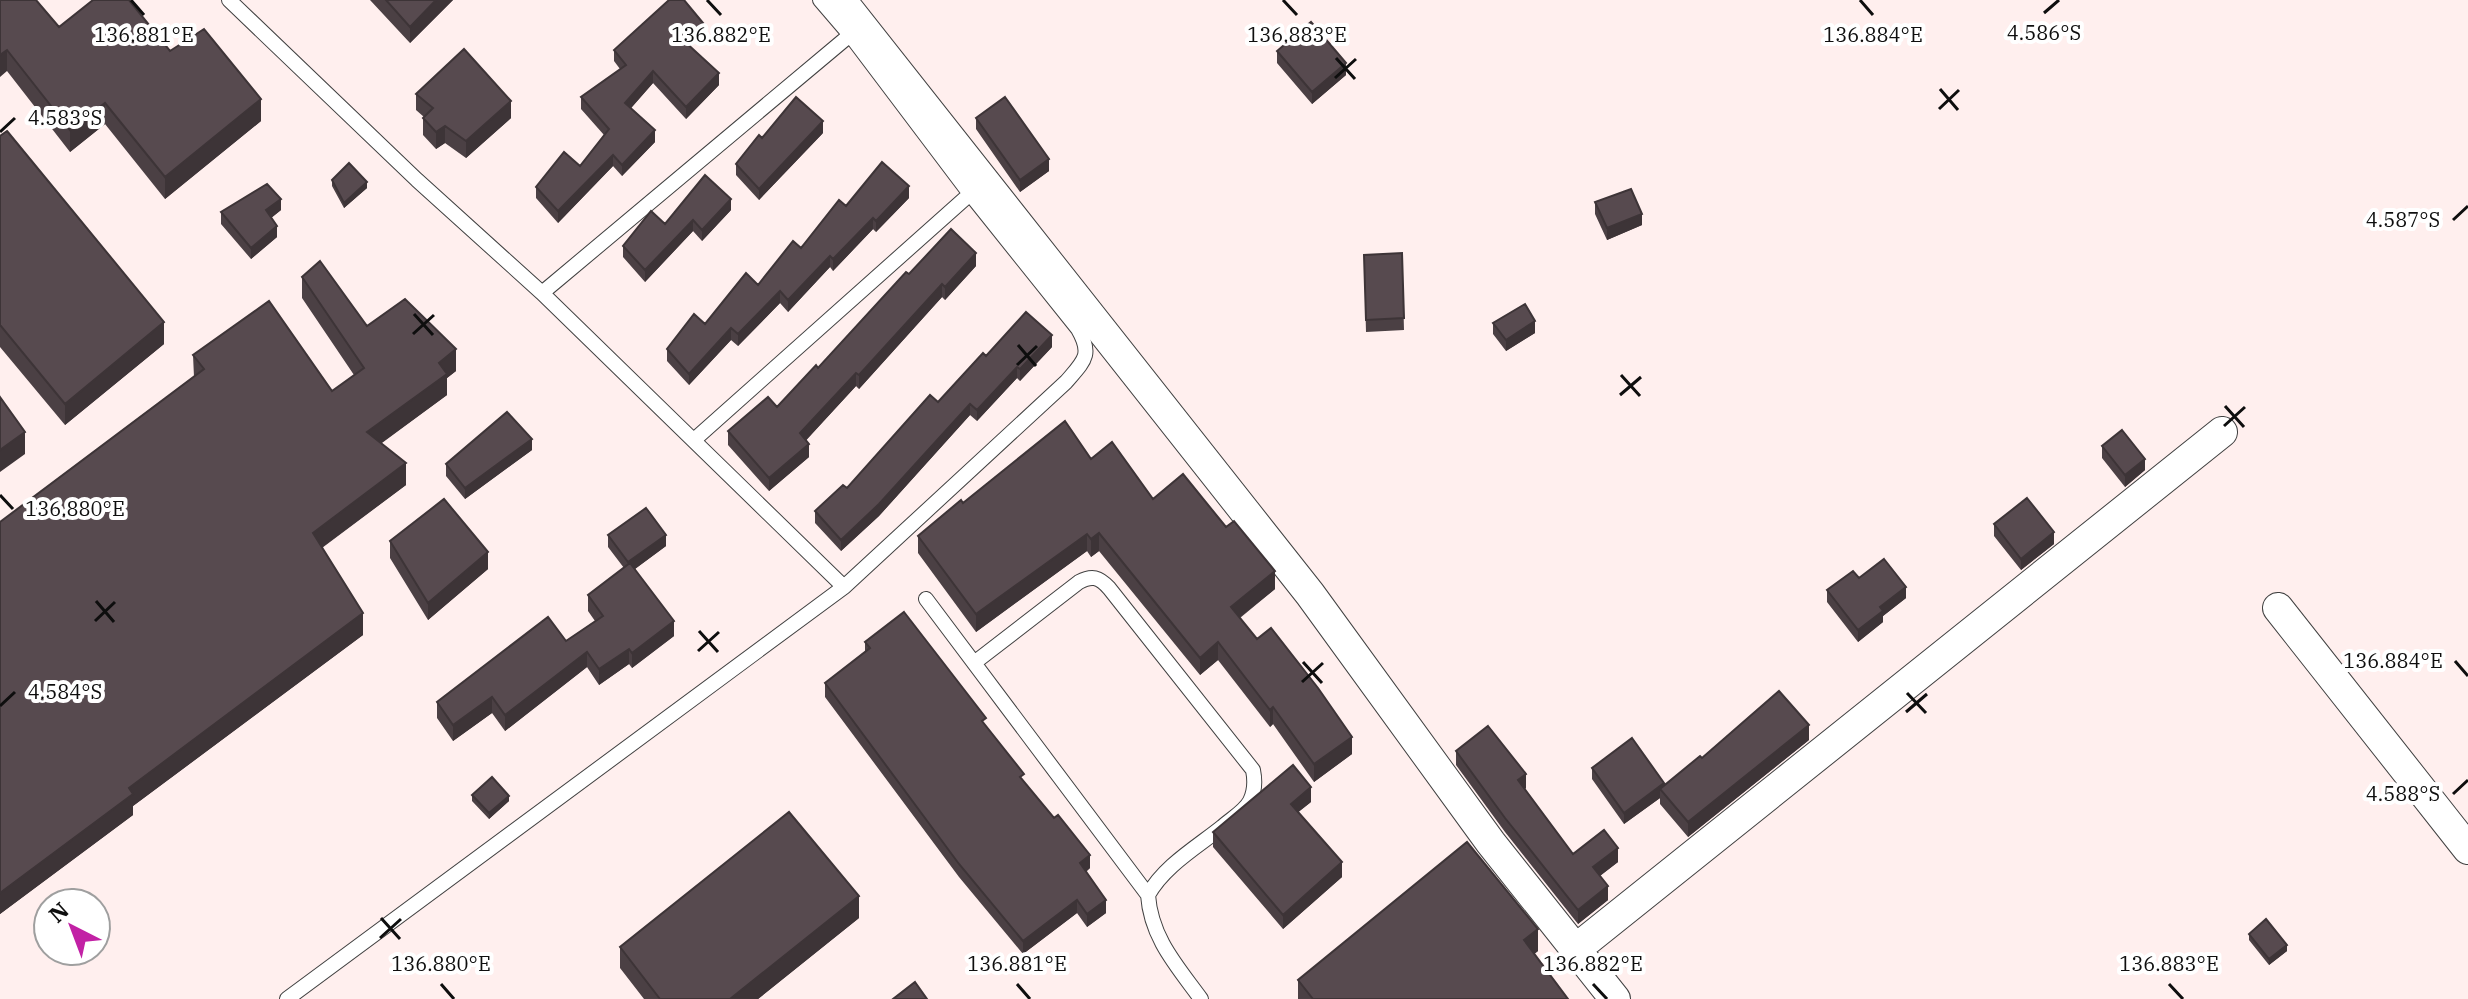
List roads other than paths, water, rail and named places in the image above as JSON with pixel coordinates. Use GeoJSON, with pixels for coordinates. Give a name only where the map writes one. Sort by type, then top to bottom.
{"type":"FeatureCollection","features":[{"type":"Feature","properties":{"kind":"street"},"geometry":{"type":"LineString","coordinates":[[841,0],[1310,594],[1491,843],[1615,999]]}},
{"type":"Feature","properties":{"kind":"street"},"geometry":{"type":"LineString","coordinates":[[1576,949],[2222,432]]}},
{"type":"Feature","properties":{"kind":"street"},"geometry":{"type":"LineString","coordinates":[[2278,608],[2468,849]]}},
{"type":"Feature","properties":{"kind":"lane"},"geometry":{"type":"LineString","coordinates":[[229,0],[417,180],[542,293],[844,587]]}},
{"type":"Feature","properties":{"kind":"lane"},"geometry":{"type":"LineString","coordinates":[[287,999],[844,587],[1066,382],[1087,353],[1086,342],[1078,329],[820,0]]}},
{"type":"Feature","properties":{"kind":"lane"},"geometry":{"type":"LineString","coordinates":[[542,293],[850,35]]}},
{"type":"Feature","properties":{"kind":"lane"},"geometry":{"type":"LineString","coordinates":[[694,440],[970,194]]}},
{"type":"Feature","properties":{"kind":"lane"},"geometry":{"type":"LineString","coordinates":[[974,663],[1079,582],[1088,577],[1097,577],[1233,743],[1253,770],[1255,780],[1250,801],[1161,877],[1148,895]]}},
{"type":"Feature","properties":{"kind":"lane"},"geometry":{"type":"LineString","coordinates":[[926,599],[1148,895],[1151,920],[1160,943],[1201,999]]}}]}
